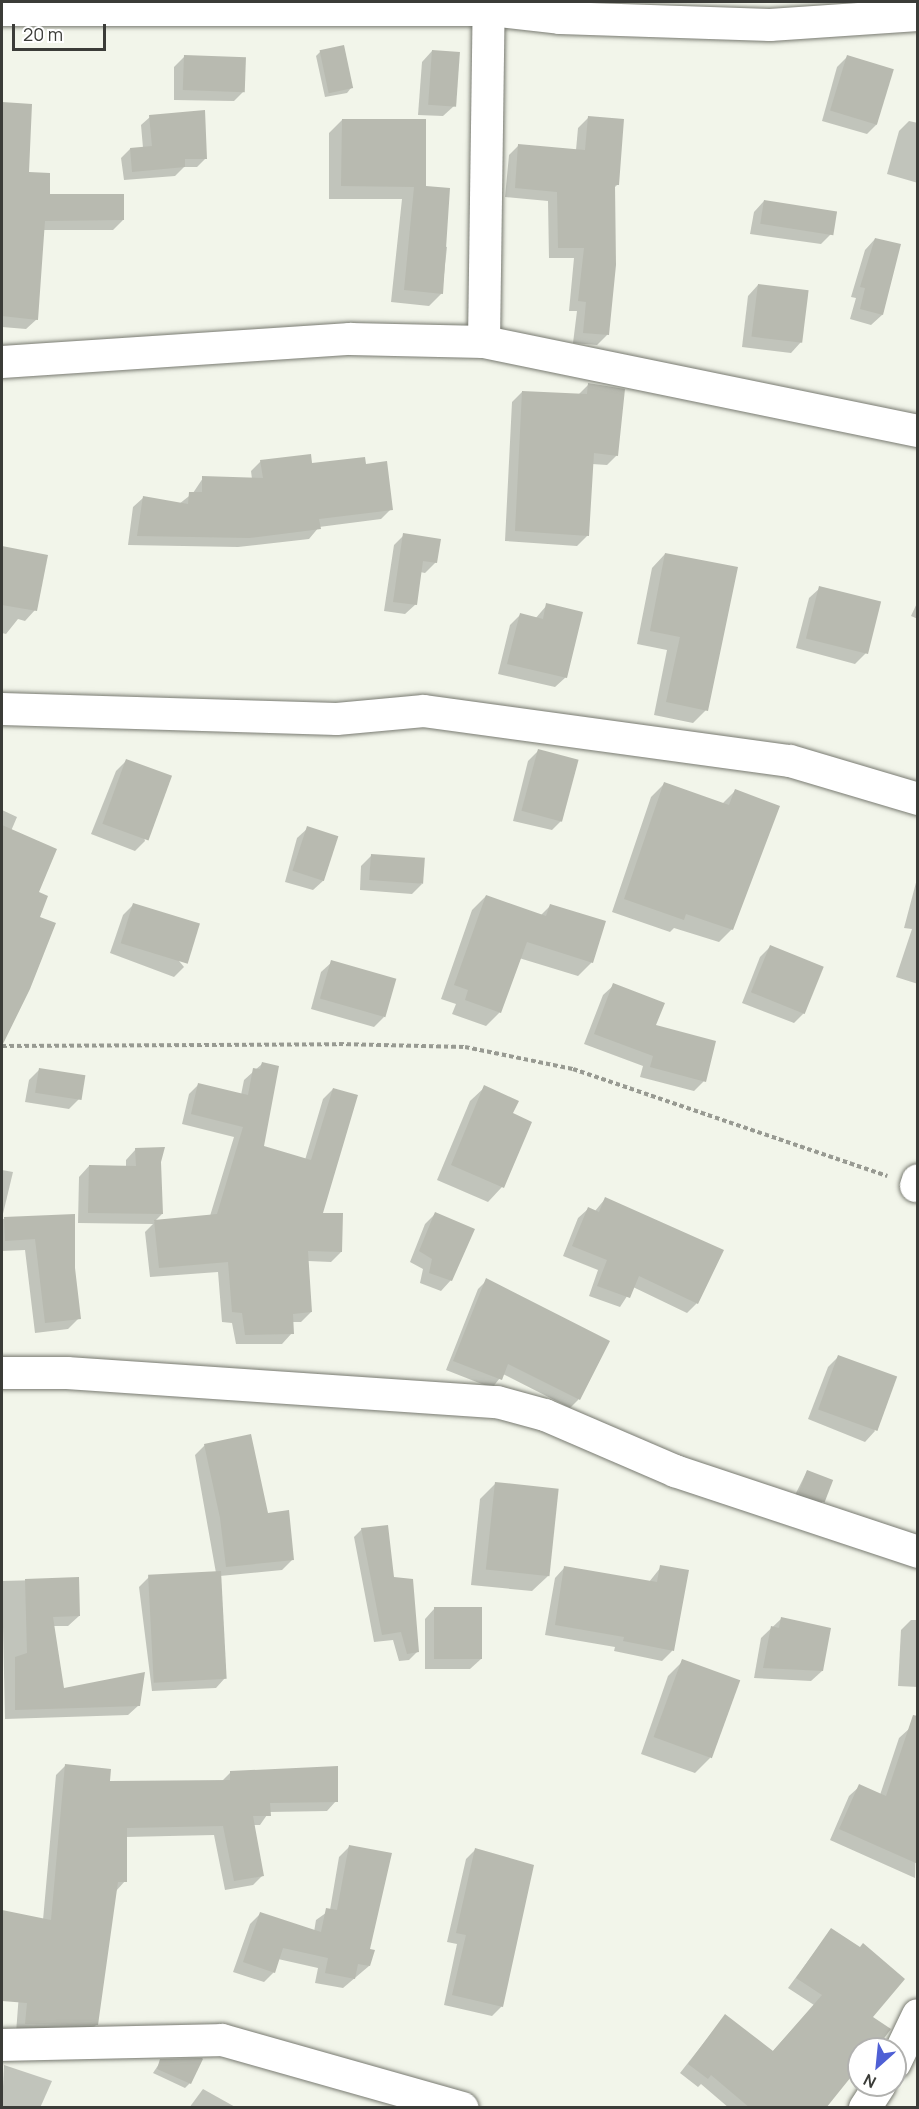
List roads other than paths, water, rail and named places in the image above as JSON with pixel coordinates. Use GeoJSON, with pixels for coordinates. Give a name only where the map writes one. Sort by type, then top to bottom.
{"type":"FeatureCollection","features":[{"type":"Feature","properties":{"kind":"street"},"geometry":{"type":"LineString","coordinates":[[2,10],[490,6],[560,18],[770,25],[918,15]]}},
{"type":"Feature","properties":{"kind":"street"},"geometry":{"type":"LineString","coordinates":[[484,342],[490,6]]}},
{"type":"Feature","properties":{"kind":"street"},"geometry":{"type":"LineString","coordinates":[[2,362],[350,339],[484,342],[918,430]]}},
{"type":"Feature","properties":{"kind":"street"},"geometry":{"type":"LineString","coordinates":[[2,709],[337,719],[424,711],[790,760],[918,799]]}},
{"type":"Feature","properties":{"kind":"street"},"geometry":{"type":"LineString","coordinates":[[2,1373],[67,1373],[497,1402],[545,1415],[675,1470],[918,1552]]}},
{"type":"Feature","properties":{"kind":"street"},"geometry":{"type":"LineString","coordinates":[[907,2051],[918,2015]]}},
{"type":"Feature","properties":{"kind":"street"},"geometry":{"type":"LineString","coordinates":[[2,2045],[222,2040],[463,2108]]}}]}
